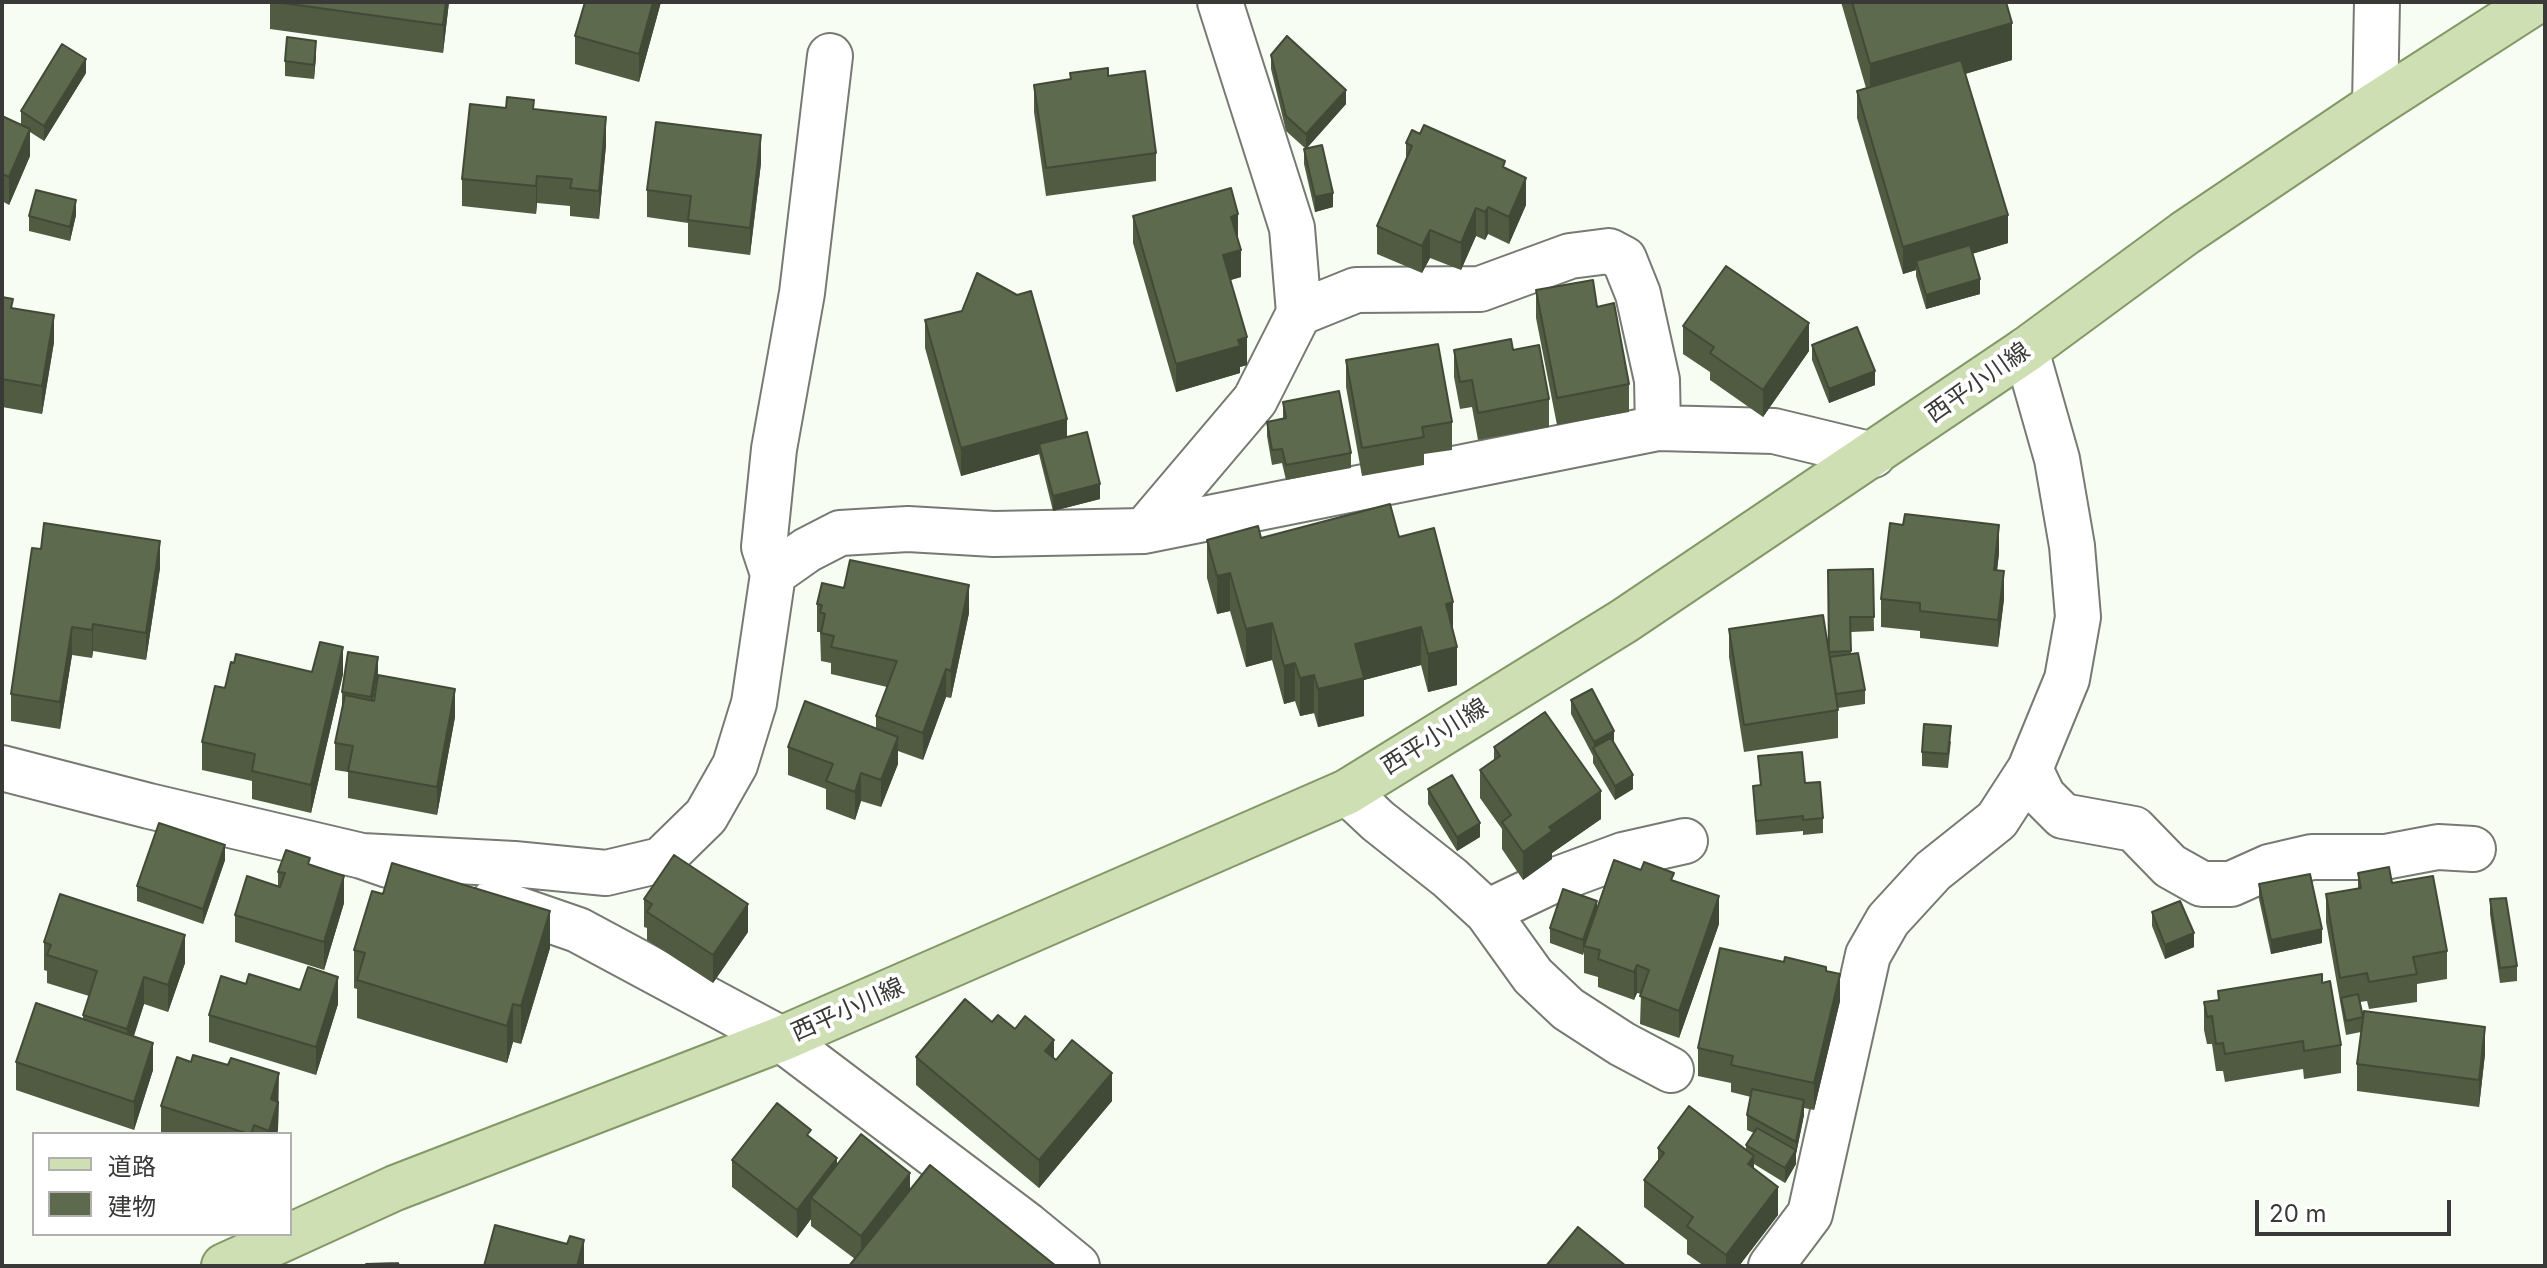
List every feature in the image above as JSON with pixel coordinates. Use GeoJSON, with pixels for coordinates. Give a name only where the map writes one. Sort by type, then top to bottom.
{"type":"FeatureCollection","features":[{"type":"Feature","properties":{"kind":"main road","name":"西平小川線"},"geometry":{"type":"LineString","coordinates":[[292,1235],[395,1188],[781,1039],[1347,792],[1624,621],[2026,350],[2185,233],[2535,2]]}},
{"type":"Feature","properties":{"kind":"main road","name":"西平小川線"},"geometry":{"type":"LineString","coordinates":[[224,1266],[290,1236]]}},
{"type":"Feature","properties":{"kind":"street"},"geometry":{"type":"LineString","coordinates":[[1144,531],[1255,400],[1299,313],[1292,228],[1220,2]]}},
{"type":"Feature","properties":{"kind":"street"},"geometry":{"type":"LineString","coordinates":[[2375,105],[2377,2]]}},
{"type":"Feature","properties":{"kind":"street"},"geometry":{"type":"LineString","coordinates":[[362,856],[514,864],[606,873],[661,860],[706,816],[735,765],[754,703],[773,574],[764,547],[774,449],[802,293],[830,56]]}},
{"type":"Feature","properties":{"kind":"street"},"geometry":{"type":"LineString","coordinates":[[1299,313],[1356,290],[1480,289],[1570,256],[1609,251],[1624,259],[1638,294],[1657,380],[1658,428]]}},
{"type":"Feature","properties":{"kind":"street"},"geometry":{"type":"LineString","coordinates":[[1771,1266],[1810,1214],[1868,955],[1888,920],[1933,871],[1997,820],[2030,769],[2067,679],[2078,617],[2072,546],[2057,459],[2026,350]]}},
{"type":"Feature","properties":{"kind":"street"},"geometry":{"type":"LineString","coordinates":[[773,574],[807,550],[840,533],[908,529],[994,534],[1144,531],[1658,428],[1774,431],[1873,455]]}},
{"type":"Feature","properties":{"kind":"street"},"geometry":{"type":"LineString","coordinates":[[2,768],[362,856],[578,930],[781,1039],[991,1197],[1077,1266]]}},
{"type":"Feature","properties":{"kind":"street"},"geometry":{"type":"LineString","coordinates":[[2030,769],[2043,796],[2063,816],[2134,829],[2170,866],[2202,884],[2231,884],[2269,867],[2312,857],[2385,857],[2438,847],[2473,849]]}},
{"type":"Feature","properties":{"kind":"street"},"geometry":{"type":"LineString","coordinates":[[1347,792],[1487,912],[1533,976],[1568,1009],[1622,1044],[1671,1070]]}},
{"type":"Feature","properties":{"kind":"street"},"geometry":{"type":"LineString","coordinates":[[1487,912],[1550,882],[1609,860],[1685,841]]}},
{"type":"Feature","properties":{"kind":"building"},"geometry":{"type":"Polygon","coordinates":[[[275,2],[446,2],[443,25],[275,2]]]}},
{"type":"Feature","properties":{"kind":"building"},"geometry":{"type":"Polygon","coordinates":[[[585,2],[653,2],[639,54],[575,36],[585,2]]]}},
{"type":"Feature","properties":{"kind":"building"},"geometry":{"type":"Polygon","coordinates":[[[1852,2],[2006,2],[2012,23],[1870,64],[1852,2]]]}},
{"type":"Feature","properties":{"kind":"building"},"geometry":{"type":"Polygon","coordinates":[[[1287,36],[1346,90],[1306,134],[1286,116],[1271,55],[1287,36]]]}},
{"type":"Feature","properties":{"kind":"building"},"geometry":{"type":"Polygon","coordinates":[[[287,37],[316,41],[314,65],[285,61],[287,37]]]}},
{"type":"Feature","properties":{"kind":"building"},"geometry":{"type":"Polygon","coordinates":[[[62,44],[86,59],[44,126],[21,111],[62,44]]]}},
{"type":"Feature","properties":{"kind":"building"},"geometry":{"type":"Polygon","coordinates":[[[1961,60],[2008,215],[1903,247],[1857,91],[1961,60]]]}},
{"type":"Feature","properties":{"kind":"building"},"geometry":{"type":"Polygon","coordinates":[[[1108,68],[1108,76],[1145,71],[1156,153],[1046,168],[1034,85],[1071,79],[1070,73],[1108,68]]]}},
{"type":"Feature","properties":{"kind":"building"},"geometry":{"type":"Polygon","coordinates":[[[507,97],[534,100],[533,109],[606,117],[599,191],[570,188],[572,179],[537,176],[536,186],[462,179],[470,104],[506,108],[507,97]]]}},
{"type":"Feature","properties":{"kind":"building"},"geometry":{"type":"Polygon","coordinates":[[[2,116],[30,129],[9,177],[2,174],[2,116]]]}},
{"type":"Feature","properties":{"kind":"building"},"geometry":{"type":"Polygon","coordinates":[[[656,122],[761,135],[750,228],[688,220],[691,196],[647,190],[656,122]]]}},
{"type":"Feature","properties":{"kind":"building"},"geometry":{"type":"Polygon","coordinates":[[[1424,125],[1505,161],[1503,167],[1526,178],[1509,217],[1488,207],[1485,212],[1476,208],[1461,243],[1430,230],[1422,246],[1377,226],[1412,146],[1406,143],[1412,130],[1420,134],[1424,125]]]}},
{"type":"Feature","properties":{"kind":"building"},"geometry":{"type":"Polygon","coordinates":[[[1322,145],[1333,193],[1315,197],[1304,149],[1322,145]]]}},
{"type":"Feature","properties":{"kind":"building"},"geometry":{"type":"Polygon","coordinates":[[[1231,188],[1238,214],[1231,217],[1241,250],[1223,255],[1247,337],[1238,340],[1240,346],[1176,364],[1133,216],[1231,188]]]}},
{"type":"Feature","properties":{"kind":"building"},"geometry":{"type":"Polygon","coordinates":[[[36,190],[76,200],[70,227],[29,216],[36,190]]]}},
{"type":"Feature","properties":{"kind":"building"},"geometry":{"type":"Polygon","coordinates":[[[1970,245],[1980,279],[1926,295],[1916,261],[1970,245]]]}},
{"type":"Feature","properties":{"kind":"building"},"geometry":{"type":"Polygon","coordinates":[[[1726,266],[1809,323],[1763,390],[1710,353],[1714,347],[1683,326],[1726,266]]]}},
{"type":"Feature","properties":{"kind":"building"},"geometry":{"type":"Polygon","coordinates":[[[977,273],[1017,295],[1031,291],[1067,419],[961,448],[925,320],[962,311],[977,273]]]}},
{"type":"Feature","properties":{"kind":"building"},"geometry":{"type":"Polygon","coordinates":[[[1593,280],[1597,307],[1614,303],[1629,384],[1557,398],[1536,290],[1593,280]]]}},
{"type":"Feature","properties":{"kind":"building"},"geometry":{"type":"Polygon","coordinates":[[[2,297],[13,299],[11,308],[54,315],[42,386],[2,379],[2,297]]]}},
{"type":"Feature","properties":{"kind":"building"},"geometry":{"type":"Polygon","coordinates":[[[1857,327],[1875,371],[1829,389],[1812,345],[1857,327]]]}},
{"type":"Feature","properties":{"kind":"building"},"geometry":{"type":"Polygon","coordinates":[[[1511,339],[1513,350],[1539,345],[1549,399],[1478,413],[1472,380],[1460,382],[1454,350],[1511,339]]]}},
{"type":"Feature","properties":{"kind":"building"},"geometry":{"type":"Polygon","coordinates":[[[1438,344],[1452,422],[1422,427],[1424,437],[1362,448],[1346,360],[1438,344]]]}},
{"type":"Feature","properties":{"kind":"building"},"geometry":{"type":"Polygon","coordinates":[[[1339,391],[1351,453],[1286,465],[1282,449],[1272,450],[1267,422],[1286,418],[1283,402],[1339,391]]]}},
{"type":"Feature","properties":{"kind":"building"},"geometry":{"type":"Polygon","coordinates":[[[1087,432],[1100,484],[1053,496],[1039,444],[1087,432]]]}},
{"type":"Feature","properties":{"kind":"building"},"geometry":{"type":"Polygon","coordinates":[[[1390,504],[1399,537],[1434,528],[1453,602],[1446,604],[1457,647],[1428,654],[1421,627],[1355,644],[1364,678],[1318,689],[1314,675],[1300,678],[1295,663],[1284,666],[1272,623],[1246,629],[1230,573],[1217,576],[1207,540],[1258,526],[1261,538],[1390,504]]]}},
{"type":"Feature","properties":{"kind":"building"},"geometry":{"type":"Polygon","coordinates":[[[1905,514],[1999,525],[1994,570],[2004,571],[1998,620],[1920,611],[1920,603],[1881,599],[1890,523],[1903,525],[1905,514]]]}},
{"type":"Feature","properties":{"kind":"building"},"geometry":{"type":"Polygon","coordinates":[[[44,523],[160,541],[146,633],[93,624],[92,630],[72,627],[60,702],[11,694],[32,548],[41,549],[44,523]]]}},
{"type":"Feature","properties":{"kind":"building"},"geometry":{"type":"Polygon","coordinates":[[[850,560],[969,585],[951,671],[946,669],[923,733],[876,716],[897,661],[831,647],[834,636],[821,633],[825,614],[820,612],[822,605],[817,604],[822,583],[844,588],[850,560]]]}},
{"type":"Feature","properties":{"kind":"building"},"geometry":{"type":"Polygon","coordinates":[[[1873,569],[1874,617],[1850,617],[1851,651],[1829,652],[1828,570],[1873,569]]]}},
{"type":"Feature","properties":{"kind":"building"},"geometry":{"type":"Polygon","coordinates":[[[1823,615],[1838,710],[1744,725],[1729,629],[1823,615]]]}},
{"type":"Feature","properties":{"kind":"building"},"geometry":{"type":"Polygon","coordinates":[[[320,642],[343,647],[311,785],[252,771],[255,754],[202,742],[215,686],[225,688],[236,654],[312,672],[320,642]]]}},
{"type":"Feature","properties":{"kind":"building"},"geometry":{"type":"Polygon","coordinates":[[[348,652],[378,657],[371,697],[342,692],[348,652]]]}},
{"type":"Feature","properties":{"kind":"building"},"geometry":{"type":"Polygon","coordinates":[[[1858,653],[1865,690],[1836,694],[1830,657],[1858,653]]]}},
{"type":"Feature","properties":{"kind":"building"},"geometry":{"type":"Polygon","coordinates":[[[378,675],[455,689],[437,787],[348,771],[353,746],[335,743],[345,695],[374,701],[378,675]]]}},
{"type":"Feature","properties":{"kind":"building"},"geometry":{"type":"Polygon","coordinates":[[[1592,689],[1614,731],[1594,742],[1571,700],[1592,689]]]}},
{"type":"Feature","properties":{"kind":"building"},"geometry":{"type":"Polygon","coordinates":[[[805,701],[898,737],[881,780],[861,773],[855,792],[826,781],[833,764],[788,747],[805,701]]]}},
{"type":"Feature","properties":{"kind":"building"},"geometry":{"type":"Polygon","coordinates":[[[1545,712],[1601,791],[1549,827],[1552,831],[1523,852],[1502,822],[1511,815],[1480,770],[1500,756],[1494,747],[1545,712]]]}},
{"type":"Feature","properties":{"kind":"building"},"geometry":{"type":"Polygon","coordinates":[[[1924,724],[1951,726],[1948,754],[1922,752],[1924,724]]]}},
{"type":"Feature","properties":{"kind":"building"},"geometry":{"type":"Polygon","coordinates":[[[1611,738],[1633,775],[1615,786],[1593,748],[1611,738]]]}},
{"type":"Feature","properties":{"kind":"building"},"geometry":{"type":"Polygon","coordinates":[[[1802,752],[1805,783],[1820,782],[1823,818],[1803,820],[1803,816],[1756,821],[1753,786],[1761,785],[1758,756],[1802,752]]]}},
{"type":"Feature","properties":{"kind":"building"},"geometry":{"type":"Polygon","coordinates":[[[1452,775],[1480,823],[1457,837],[1428,789],[1452,775]]]}},
{"type":"Feature","properties":{"kind":"building"},"geometry":{"type":"Polygon","coordinates":[[[159,823],[225,845],[203,909],[137,886],[159,823]]]}},
{"type":"Feature","properties":{"kind":"building"},"geometry":{"type":"Polygon","coordinates":[[[286,850],[310,858],[308,864],[344,876],[324,942],[235,915],[247,876],[280,887],[285,873],[278,872],[286,850]]]}},
{"type":"Feature","properties":{"kind":"building"},"geometry":{"type":"Polygon","coordinates":[[[674,855],[748,904],[713,955],[647,912],[652,904],[644,899],[674,855]]]}},
{"type":"Feature","properties":{"kind":"building"},"geometry":{"type":"Polygon","coordinates":[[[1614,860],[1641,870],[1644,862],[1674,873],[1671,880],[1719,896],[1679,1011],[1640,996],[1649,970],[1637,965],[1634,972],[1598,959],[1600,950],[1584,946],[1614,860]]]}},
{"type":"Feature","properties":{"kind":"building"},"geometry":{"type":"Polygon","coordinates":[[[392,863],[550,911],[521,1006],[513,1004],[507,1026],[357,980],[365,953],[354,950],[372,891],[383,894],[392,863]]]}},
{"type":"Feature","properties":{"kind":"building"},"geometry":{"type":"Polygon","coordinates":[[[2389,867],[2392,883],[2433,876],[2447,951],[2413,957],[2417,974],[2369,982],[2367,973],[2340,978],[2326,894],[2361,888],[2358,873],[2389,867]]]}},
{"type":"Feature","properties":{"kind":"building"},"geometry":{"type":"Polygon","coordinates":[[[2310,874],[2322,929],[2271,940],[2259,884],[2310,874]]]}},
{"type":"Feature","properties":{"kind":"building"},"geometry":{"type":"Polygon","coordinates":[[[1563,889],[1597,901],[1583,940],[1550,928],[1563,889]]]}},
{"type":"Feature","properties":{"kind":"building"},"geometry":{"type":"Polygon","coordinates":[[[60,894],[185,935],[168,985],[144,977],[127,1029],[83,1015],[97,971],[47,955],[51,945],[44,942],[60,894]]]}},
{"type":"Feature","properties":{"kind":"building"},"geometry":{"type":"Polygon","coordinates":[[[2506,898],[2517,966],[2500,968],[2490,899],[2506,898]]]}},
{"type":"Feature","properties":{"kind":"building"},"geometry":{"type":"Polygon","coordinates":[[[2180,901],[2194,933],[2165,945],[2152,912],[2180,901]]]}},
{"type":"Feature","properties":{"kind":"building"},"geometry":{"type":"Polygon","coordinates":[[[1720,948],[1784,962],[1785,957],[1826,967],[1826,971],[1840,974],[1814,1083],[1731,1065],[1733,1056],[1698,1048],[1720,948]]]}},
{"type":"Feature","properties":{"kind":"building"},"geometry":{"type":"Polygon","coordinates":[[[308,967],[338,977],[316,1047],[209,1015],[221,976],[246,984],[249,974],[300,990],[308,967]]]}},
{"type":"Feature","properties":{"kind":"building"},"geometry":{"type":"Polygon","coordinates":[[[2322,974],[2322,983],[2330,981],[2341,1045],[2304,1051],[2303,1041],[2225,1054],[2223,1043],[2216,1044],[2212,1016],[2207,1017],[2204,1002],[2219,1000],[2218,991],[2322,974]]]}},
{"type":"Feature","properties":{"kind":"building"},"geometry":{"type":"Polygon","coordinates":[[[2358,994],[2363,1017],[2346,1021],[2341,998],[2358,994]]]}},
{"type":"Feature","properties":{"kind":"building"},"geometry":{"type":"Polygon","coordinates":[[[965,999],[992,1022],[998,1015],[1015,1029],[1025,1016],[1054,1040],[1045,1051],[1056,1060],[1072,1040],[1112,1073],[1039,1160],[916,1057],[965,999]]]}},
{"type":"Feature","properties":{"kind":"building"},"geometry":{"type":"Polygon","coordinates":[[[36,1003],[153,1043],[134,1102],[16,1062],[36,1003]]]}},
{"type":"Feature","properties":{"kind":"building"},"geometry":{"type":"Polygon","coordinates":[[[2364,1011],[2485,1027],[2479,1080],[2357,1064],[2364,1011]]]}},
{"type":"Feature","properties":{"kind":"building"},"geometry":{"type":"Polygon","coordinates":[[[193,1055],[228,1065],[231,1058],[279,1073],[271,1099],[278,1102],[269,1131],[254,1125],[252,1132],[243,1132],[161,1106],[177,1057],[191,1062],[193,1055]]]}},
{"type":"Feature","properties":{"kind":"building"},"geometry":{"type":"Polygon","coordinates":[[[1752,1089],[1804,1100],[1796,1142],[1747,1115],[1752,1089]]]}},
{"type":"Feature","properties":{"kind":"building"},"geometry":{"type":"Polygon","coordinates":[[[777,1103],[811,1130],[807,1135],[837,1158],[797,1210],[732,1160],[777,1103]]]}},
{"type":"Feature","properties":{"kind":"building"},"geometry":{"type":"Polygon","coordinates":[[[1689,1106],[1754,1156],[1748,1164],[1778,1187],[1726,1255],[1687,1226],[1693,1217],[1644,1180],[1664,1153],[1658,1148],[1689,1106]]]}},
{"type":"Feature","properties":{"kind":"building"},"geometry":{"type":"Polygon","coordinates":[[[1757,1128],[1796,1150],[1785,1168],[1746,1145],[1757,1128]]]}},
{"type":"Feature","properties":{"kind":"building"},"geometry":{"type":"Polygon","coordinates":[[[861,1134],[910,1173],[861,1236],[811,1198],[861,1134]]]}},
{"type":"Feature","properties":{"kind":"building"},"geometry":{"type":"Polygon","coordinates":[[[930,1165],[1056,1266],[849,1266],[930,1165]]]}},
{"type":"Feature","properties":{"kind":"building"},"geometry":{"type":"Polygon","coordinates":[[[495,1225],[567,1244],[570,1236],[584,1240],[577,1266],[484,1266],[495,1225]]]}},
{"type":"Feature","properties":{"kind":"building"},"geometry":{"type":"Polygon","coordinates":[[[1578,1227],[1626,1266],[1546,1266],[1578,1227]]]}},
{"type":"Feature","properties":{"kind":"building"},"geometry":{"type":"Polygon","coordinates":[[[398,1263],[399,1266],[366,1266],[366,1264],[398,1263]]]}}]}
